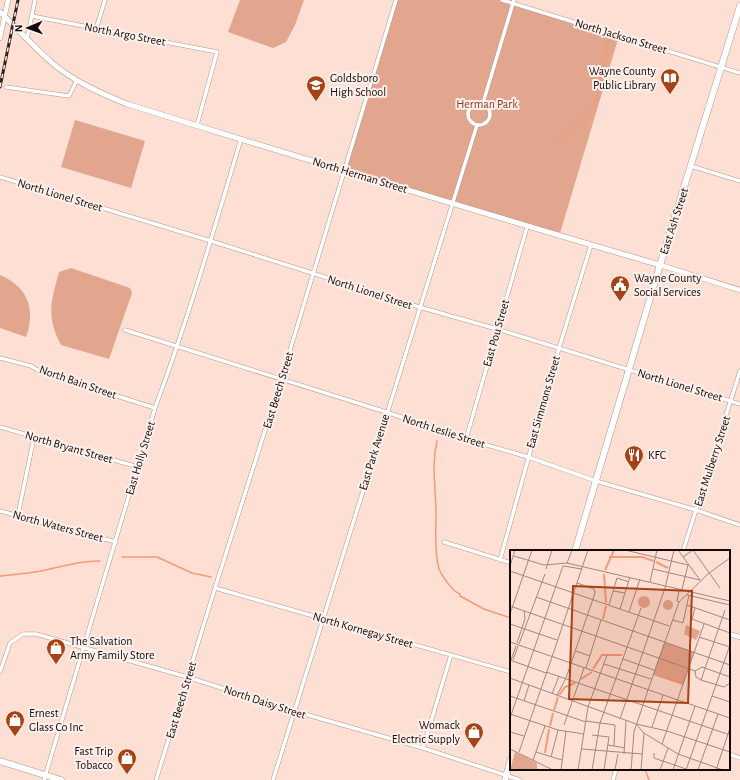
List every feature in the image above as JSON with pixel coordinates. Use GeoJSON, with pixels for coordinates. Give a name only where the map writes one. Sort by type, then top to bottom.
{"type":"FeatureCollection","features":[{"type":"Feature","properties":{"kind":"main road","name":"East Ash Street"},"geometry":{"type":"LineString","coordinates":[[575,550],[660,266],[740,6]]}},
{"type":"Feature","properties":{"kind":"main road","name":"North Herman Street"},"geometry":{"type":"LineString","coordinates":[[0,12],[52,62],[77,80],[100,93],[127,104],[345,171],[452,202],[527,227],[660,266]]}},
{"type":"Feature","properties":{"kind":"main road"},"geometry":{"type":"LineString","coordinates":[[0,761],[45,778],[61,780]]}},
{"type":"Feature","properties":{"kind":"main road"},"geometry":{"type":"LineString","coordinates":[[505,778],[510,762]]}},
{"type":"Feature","properties":{"kind":"street"},"geometry":{"type":"LineString","coordinates":[[0,38],[8,0]]}},
{"type":"Feature","properties":{"kind":"street"},"geometry":{"type":"LineString","coordinates":[[27,39],[35,0]]}},
{"type":"Feature","properties":{"kind":"street"},"geometry":{"type":"LineString","coordinates":[[96,29],[105,0]]}},
{"type":"Feature","properties":{"kind":"street","name":"East Beech Street"},"geometry":{"type":"LineString","coordinates":[[156,780],[314,274],[396,0]]}},
{"type":"Feature","properties":{"kind":"street","name":"North Jackson Street"},"geometry":{"type":"LineString","coordinates":[[502,0],[513,2],[740,73]]}},
{"type":"Feature","properties":{"kind":"street"},"geometry":{"type":"LineString","coordinates":[[477,125],[470,118],[469,110],[475,103],[483,103],[513,2]]}},
{"type":"Feature","properties":{"kind":"street","name":"North Argo Street"},"geometry":{"type":"LineString","coordinates":[[32,16],[217,52],[197,125]]}},
{"type":"Feature","properties":{"kind":"street"},"geometry":{"type":"LineString","coordinates":[[6,87],[69,96],[77,80]]}},
{"type":"Feature","properties":{"kind":"street","name":"East Park Avenue"},"geometry":{"type":"LineString","coordinates":[[273,780],[386,412],[477,125],[484,124],[490,117],[489,109],[483,103]]}},
{"type":"Feature","properties":{"kind":"street","name":"East Holly Street"},"geometry":{"type":"LineString","coordinates":[[45,778],[155,408],[211,241],[241,138]]}},
{"type":"Feature","properties":{"kind":"street"},"geometry":{"type":"LineString","coordinates":[[692,166],[740,181]]}},
{"type":"Feature","properties":{"kind":"street","name":"North Lionel Street"},"geometry":{"type":"LineString","coordinates":[[0,176],[419,307],[630,369],[740,404]]}},
{"type":"Feature","properties":{"kind":"street","name":"East Pou Street"},"geometry":{"type":"LineString","coordinates":[[466,439],[527,227]]}},
{"type":"Feature","properties":{"kind":"street","name":"East Simmons Street"},"geometry":{"type":"LineString","coordinates":[[500,560],[559,348],[591,245]]}},
{"type":"Feature","properties":{"kind":"street","name":"North Herman Street"},"geometry":{"type":"LineString","coordinates":[[660,266],[740,290]]}},
{"type":"Feature","properties":{"kind":"street","name":"North Leslie Street"},"geometry":{"type":"LineString","coordinates":[[125,330],[386,412],[466,439],[528,457],[596,481],[740,524]]}},
{"type":"Feature","properties":{"kind":"street","name":"North Bain Street"},"geometry":{"type":"LineString","coordinates":[[0,358],[31,366],[41,372],[155,408]]}},
{"type":"Feature","properties":{"kind":"street","name":"East Mulberry Street"},"geometry":{"type":"LineString","coordinates":[[683,550],[740,372]]}},
{"type":"Feature","properties":{"kind":"street","name":"North Bryant Street"},"geometry":{"type":"LineString","coordinates":[[0,427],[138,467]]}},
{"type":"Feature","properties":{"kind":"street"},"geometry":{"type":"LineString","coordinates":[[18,515],[34,437]]}},
{"type":"Feature","properties":{"kind":"street","name":"North Waters Street"},"geometry":{"type":"LineString","coordinates":[[0,511],[116,542]]}},
{"type":"Feature","properties":{"kind":"street"},"geometry":{"type":"LineString","coordinates":[[444,542],[510,563]]}},
{"type":"Feature","properties":{"kind":"street","name":"North Kornegay Street"},"geometry":{"type":"LineString","coordinates":[[215,588],[510,672]]}},
{"type":"Feature","properties":{"kind":"street","name":"North Daisy Street"},"geometry":{"type":"LineString","coordinates":[[0,672],[10,643],[23,634],[36,634],[188,677],[294,711],[423,748],[505,778],[520,780]]}},
{"type":"Feature","properties":{"kind":"street"},"geometry":{"type":"LineString","coordinates":[[730,634],[740,637]]}},
{"type":"Feature","properties":{"kind":"street"},"geometry":{"type":"LineString","coordinates":[[423,748],[451,655]]}},
{"type":"Feature","properties":{"kind":"street"},"geometry":{"type":"LineString","coordinates":[[730,754],[740,758]]}},
{"type":"Feature","properties":{"kind":"street"},"geometry":{"type":"LineString","coordinates":[[613,780],[616,770]]}},
{"type":"Feature","properties":{"kind":"green space"},"geometry":{"type":"Polygon","coordinates":[[[240,0],[304,0],[295,25],[286,42],[273,48],[228,32],[240,0]]]}},
{"type":"Feature","properties":{"kind":"green space","name":"Herman Park"},"geometry":{"type":"Polygon","coordinates":[[[396,0],[502,0],[619,36],[560,233],[345,171],[396,0]]]}},
{"type":"Feature","properties":{"kind":"green space"},"geometry":{"type":"Polygon","coordinates":[[[75,120],[145,141],[131,188],[61,167],[75,120]]]}},
{"type":"Feature","properties":{"kind":"green space"},"geometry":{"type":"Polygon","coordinates":[[[71,268],[130,288],[132,293],[109,359],[61,345],[56,335],[53,326],[51,309],[54,292],[59,272],[71,268]]]}},
{"type":"Feature","properties":{"kind":"green space"},"geometry":{"type":"Polygon","coordinates":[[[0,275],[10,280],[17,286],[27,300],[30,308],[30,317],[26,337],[0,328],[0,275]]]}},
{"type":"Feature","properties":{"kind":"waterway"},"geometry":{"type":"LineString","coordinates":[[558,142],[579,124],[586,113],[593,107],[602,75],[609,39]]}},
{"type":"Feature","properties":{"kind":"waterway"},"geometry":{"type":"LineString","coordinates":[[437,441],[434,468],[436,549],[439,569],[448,583],[457,593],[460,594],[460,596],[484,609],[510,618]]}},
{"type":"Feature","properties":{"kind":"waterway"},"geometry":{"type":"LineString","coordinates":[[122,557],[157,557],[192,573],[211,577]]}},
{"type":"Feature","properties":{"kind":"waterway"},"geometry":{"type":"LineString","coordinates":[[0,576],[43,571],[75,563],[100,561]]}},
{"type":"Feature","properties":{"kind":"waterway"},"geometry":{"type":"LineString","coordinates":[[645,770],[649,780]]}},
{"type":"Feature","properties":{"kind":"railway"},"geometry":{"type":"LineString","coordinates":[[0,87],[18,0]]}},
{"type":"Feature","properties":{"kind":"place","name":"Wayne County Public Library"},"geometry":{"type":"Point","coordinates":[670,95]}},
{"type":"Feature","properties":{"kind":"place","name":"Goldsboro High School"},"geometry":{"type":"Point","coordinates":[316,102]}},
{"type":"Feature","properties":{"kind":"place","name":"Wayne County Social Services"},"geometry":{"type":"Point","coordinates":[620,302]}},
{"type":"Feature","properties":{"kind":"place","name":"KFC"},"geometry":{"type":"Point","coordinates":[634,472]}},
{"type":"Feature","properties":{"kind":"place","name":"The Salvation Army Family Store"},"geometry":{"type":"Point","coordinates":[56,665]}},
{"type":"Feature","properties":{"kind":"place","name":"Ernest Glass Co Inc"},"geometry":{"type":"Point","coordinates":[15,737]}},
{"type":"Feature","properties":{"kind":"place","name":"Womack Electric Supply"},"geometry":{"type":"Point","coordinates":[474,749]}},
{"type":"Feature","properties":{"kind":"place","name":"Fast Trip Tobacco"},"geometry":{"type":"Point","coordinates":[127,775]}}]}
